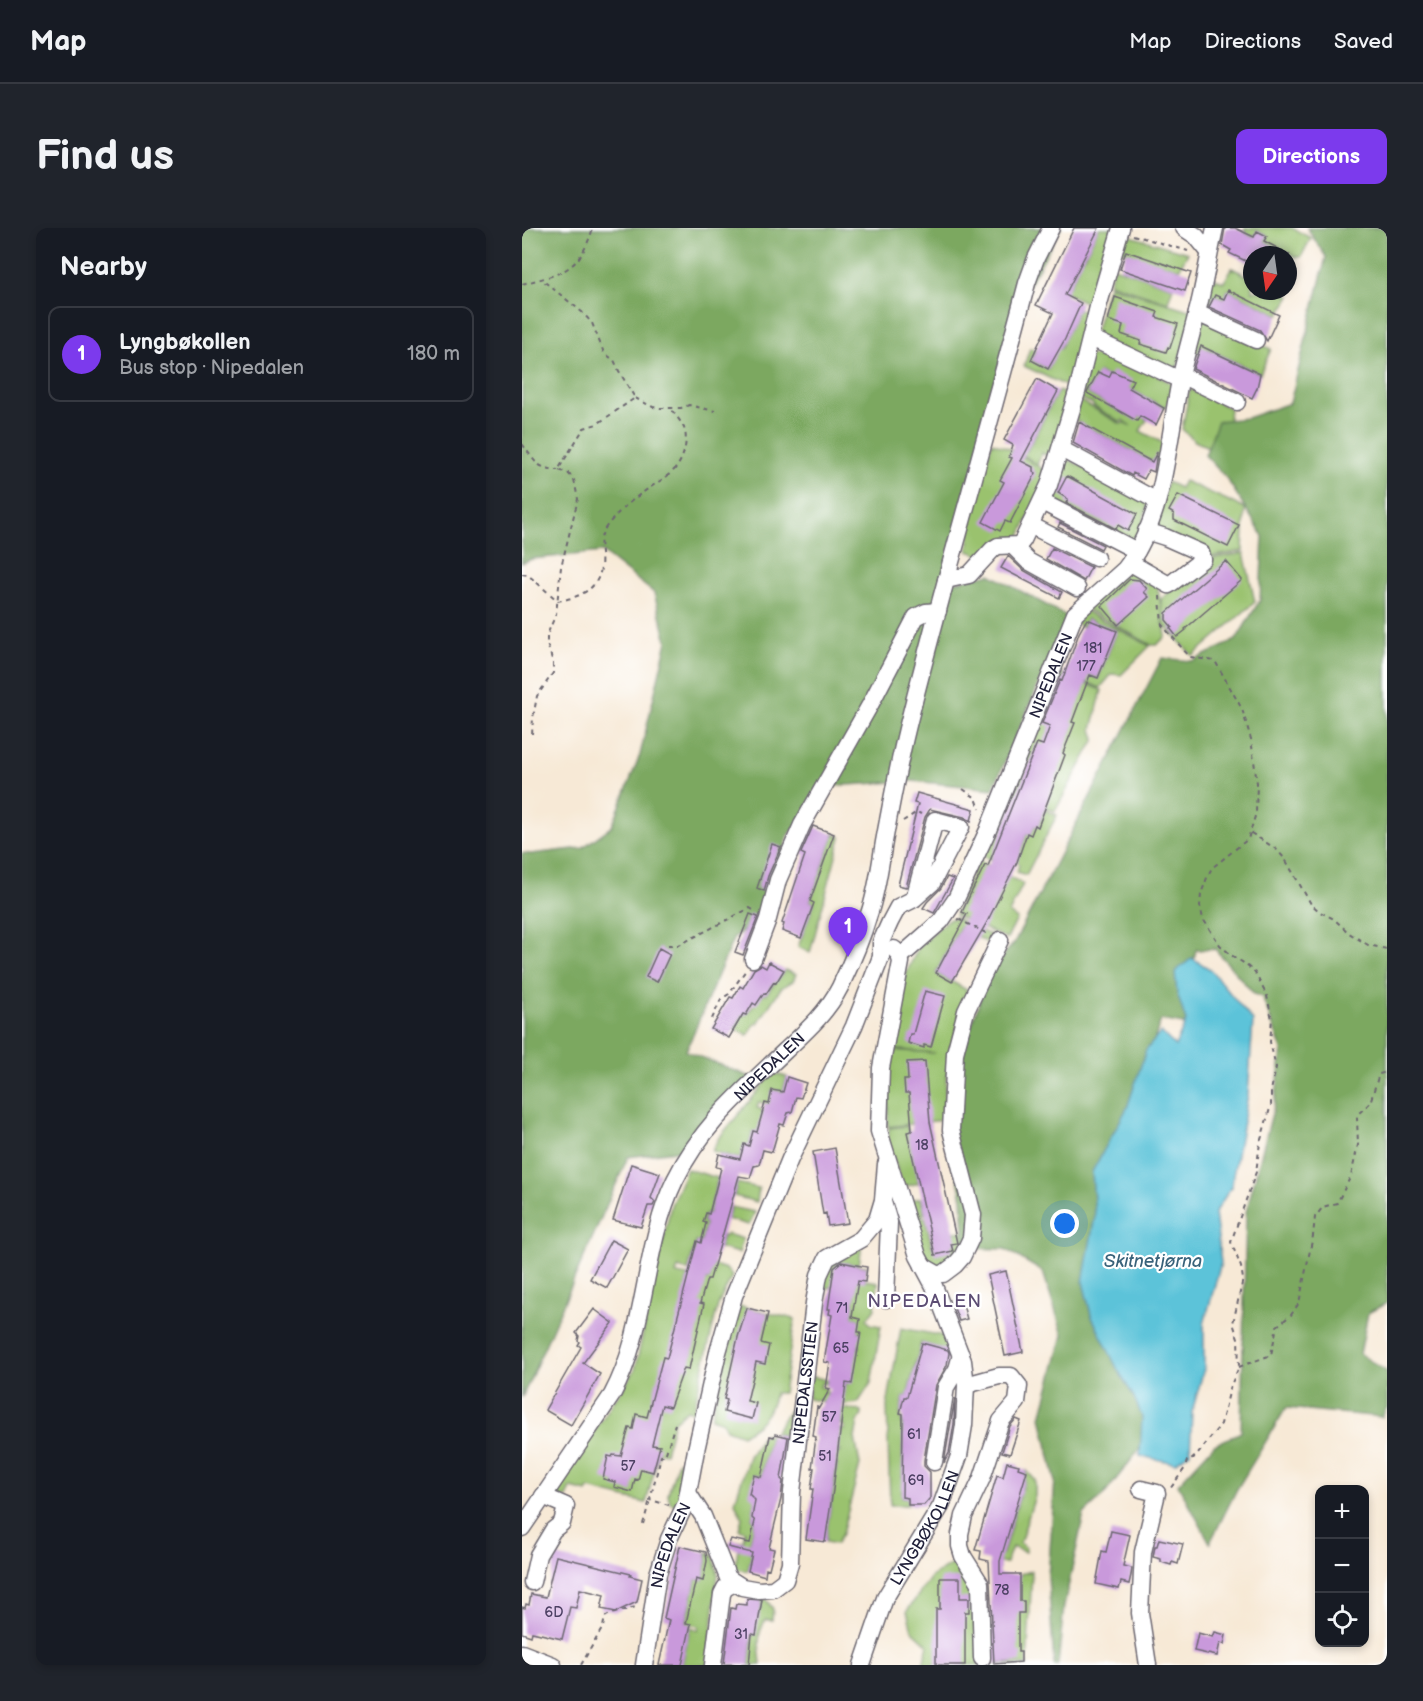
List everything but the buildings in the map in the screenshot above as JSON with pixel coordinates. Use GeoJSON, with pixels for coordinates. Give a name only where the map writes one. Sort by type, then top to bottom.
{"type":"FeatureCollection","features":[{"type":"Feature","properties":{"kind":"street","name":"NIPEDALEN"},"geometry":{"type":"LineString","coordinates":[[522,1528],[612,1395],[623,1374],[636,1334],[659,1223],[669,1193],[684,1162],[721,1111],[812,1024],[829,1005],[839,989],[863,930],[874,895],[903,747],[946,580],[1027,283],[1051,228]]}},
{"type":"Feature","properties":{"kind":"street"},"geometry":{"type":"LineString","coordinates":[[1184,228],[1196,236],[1209,255]]}},
{"type":"Feature","properties":{"kind":"street","name":"NIPEDALEN"},"geometry":{"type":"LineString","coordinates":[[900,957],[947,913],[988,830],[1075,614],[1125,569],[1146,531],[1164,472],[1181,377],[1215,228]]}},
{"type":"Feature","properties":{"kind":"street"},"geometry":{"type":"LineString","coordinates":[[946,580],[969,575],[998,546],[1018,545],[1023,540],[1042,502],[1061,449],[1105,280],[1121,229]]}},
{"type":"Feature","properties":{"kind":"street"},"geometry":{"type":"LineString","coordinates":[[1197,313],[1256,340]]}},
{"type":"Feature","properties":{"kind":"street"},"geometry":{"type":"LineString","coordinates":[[1091,338],[1174,377],[1186,378],[1237,402]]}},
{"type":"Feature","properties":{"kind":"street"},"geometry":{"type":"LineString","coordinates":[[1061,449],[1157,501]]}},
{"type":"Feature","properties":{"kind":"street"},"geometry":{"type":"LineString","coordinates":[[1042,502],[1134,556],[1134,566],[1169,585],[1203,559],[1203,556],[1165,537],[1146,531]]}},
{"type":"Feature","properties":{"kind":"street"},"geometry":{"type":"LineString","coordinates":[[1030,525],[1095,558]]}},
{"type":"Feature","properties":{"kind":"street"},"geometry":{"type":"LineString","coordinates":[[1013,546],[1028,561],[1077,588]]}},
{"type":"Feature","properties":{"kind":"street"},"geometry":{"type":"LineString","coordinates":[[753,959],[768,919],[778,880],[802,825],[870,705],[913,621],[921,614],[938,611]]}},
{"type":"Feature","properties":{"kind":"street","name":"NIPEDALEN"},"geometry":{"type":"LineString","coordinates":[[644,1665],[658,1574],[669,1539],[686,1501],[718,1352],[734,1296],[790,1160],[854,1026],[881,957],[881,942],[898,907],[914,899]]}},
{"type":"Feature","properties":{"kind":"street"},"geometry":{"type":"LineString","coordinates":[[863,930],[894,949],[900,957]]}},
{"type":"Feature","properties":{"kind":"street"},"geometry":{"type":"LineString","coordinates":[[923,1266],[937,1274],[948,1271],[962,1257],[971,1238],[973,1215],[951,1130],[955,1053],[966,1011],[1000,940]]}},
{"type":"Feature","properties":{"kind":"street","name":"LYNGBØKOLLEN"},"geometry":{"type":"LineString","coordinates":[[862,1665],[885,1598],[934,1519],[954,1475],[962,1441],[966,1385],[961,1354],[934,1286],[923,1266],[887,1160],[878,1121],[881,1068],[900,957]]}},
{"type":"Feature","properties":{"kind":"street","name":"NIPEDALSSTIEN"},"geometry":{"type":"LineString","coordinates":[[735,1583],[750,1589],[773,1589],[785,1580],[789,1572],[792,1492],[819,1275],[827,1258],[861,1239],[877,1220],[883,1200],[887,1160]]}},
{"type":"Feature","properties":{"kind":"street"},"geometry":{"type":"LineString","coordinates":[[883,1200],[889,1222],[886,1299]]}},
{"type":"Feature","properties":{"kind":"street","name":"LYNGBØKOLLEN"},"geometry":{"type":"LineString","coordinates":[[934,1462],[946,1387],[957,1369],[961,1354]]}},
{"type":"Feature","properties":{"kind":"street","name":"LYNGBØKOLLEN"},"geometry":{"type":"LineString","coordinates":[[966,1385],[999,1376],[1011,1376],[1019,1386],[1020,1394],[1017,1402],[1001,1421],[982,1478],[964,1516],[960,1534],[963,1556],[980,1583],[982,1658]]}},
{"type":"Feature","properties":{"kind":"street"},"geometry":{"type":"LineString","coordinates":[[1141,1489],[1157,1493],[1143,1552],[1140,1613],[1148,1665]]}},
{"type":"Feature","properties":{"kind":"street"},"geometry":{"type":"LineString","coordinates":[[532,1582],[538,1555],[554,1530],[562,1523],[566,1506],[543,1496]]}},
{"type":"Feature","properties":{"kind":"street"},"geometry":{"type":"LineString","coordinates":[[686,1501],[703,1516],[724,1571],[735,1583],[725,1588],[722,1594],[713,1665]]}},
{"type":"Feature","properties":{"kind":"street"},"geometry":{"type":"LineString","coordinates":[[522,1653],[553,1665]]}},
{"type":"Feature","properties":{"kind":"path"},"geometry":{"type":"LineString","coordinates":[[522,284],[570,269],[586,249],[593,228]]}},
{"type":"Feature","properties":{"kind":"path"},"geometry":{"type":"LineString","coordinates":[[1121,229],[1209,255]]}},
{"type":"Feature","properties":{"kind":"path"},"geometry":{"type":"LineString","coordinates":[[542,279],[592,323],[604,353],[614,360],[635,398],[653,407],[671,409],[689,405],[715,411]]}},
{"type":"Feature","properties":{"kind":"path"},"geometry":{"type":"LineString","coordinates":[[558,470],[584,428],[597,424],[635,398]]}},
{"type":"Feature","properties":{"kind":"path"},"geometry":{"type":"LineString","coordinates":[[522,574],[528,575],[558,601],[577,598],[589,589],[596,581],[601,568],[599,544],[604,530],[625,506],[673,471],[680,463],[686,438],[684,427],[671,409]]}},
{"type":"Feature","properties":{"kind":"path"},"geometry":{"type":"LineString","coordinates":[[522,444],[534,463],[541,467],[568,473],[574,480],[578,499],[561,567],[556,614],[547,635],[547,644],[554,662],[553,673],[537,696],[532,718],[532,734]]}},
{"type":"Feature","properties":{"kind":"path"},"geometry":{"type":"LineString","coordinates":[[1154,1503],[1163,1498],[1185,1468],[1186,1461],[1190,1461],[1198,1454],[1221,1424],[1231,1385],[1239,1367],[1238,1338],[1233,1323],[1243,1279],[1231,1242],[1256,1172],[1260,1143],[1271,1105],[1271,1090],[1276,1067],[1270,1042],[1272,1019],[1267,996],[1255,973],[1220,945],[1203,919],[1200,906],[1201,894],[1212,868],[1241,847],[1251,833],[1256,813],[1257,783],[1251,739],[1242,709],[1215,661],[1190,657],[1162,625],[1161,582]]}},
{"type":"Feature","properties":{"kind":"path"},"geometry":{"type":"LineString","coordinates":[[963,789],[976,798],[980,809],[987,810]]}},
{"type":"Feature","properties":{"kind":"path"},"geometry":{"type":"LineString","coordinates":[[1251,833],[1276,849],[1285,859],[1311,904],[1320,912],[1334,919],[1349,933],[1368,945],[1387,949]]}},
{"type":"Feature","properties":{"kind":"path"},"geometry":{"type":"LineString","coordinates":[[668,945],[679,945],[750,908],[768,919]]}},
{"type":"Feature","properties":{"kind":"path"},"geometry":{"type":"LineString","coordinates":[[947,913],[1000,940]]}},
{"type":"Feature","properties":{"kind":"path"},"geometry":{"type":"LineString","coordinates":[[712,1019],[722,999],[729,994],[753,959]]}},
{"type":"Feature","properties":{"kind":"path"},"geometry":{"type":"LineString","coordinates":[[1239,1367],[1271,1355],[1278,1326],[1299,1303],[1315,1217],[1323,1207],[1337,1203],[1343,1194],[1351,1176],[1358,1145],[1357,1118],[1370,1102],[1379,1074],[1387,1072]]}},
{"type":"Feature","properties":{"kind":"path"},"geometry":{"type":"LineString","coordinates":[[643,1524],[661,1456],[665,1456],[675,1424]]}},
{"type":"Feature","properties":{"kind":"path"},"geometry":{"type":"LineString","coordinates":[[650,1500],[686,1501]]}},
{"type":"Feature","properties":{"kind":"path"},"geometry":{"type":"LineString","coordinates":[[581,1665],[603,1627],[605,1617],[635,1606],[653,1608]]}},
{"type":"Feature","properties":{"kind":"green space"},"geometry":{"type":"Polygon","coordinates":[[[522,228],[1061,228],[1011,317],[947,584],[990,574],[1068,617],[993,789],[912,781],[831,786],[788,836],[769,914],[734,937],[686,1051],[758,1080],[692,1149],[628,1157],[522,1398],[522,853],[582,848],[612,826],[640,755],[667,641],[654,593],[602,552],[532,559],[522,563],[522,228]]]}},
{"type":"Feature","properties":{"kind":"green space"},"geometry":{"type":"Polygon","coordinates":[[[1099,228],[1118,228],[1095,307],[1056,288],[1069,287],[1099,228]]]}},
{"type":"Feature","properties":{"kind":"green space"},"geometry":{"type":"Polygon","coordinates":[[[1245,228],[1292,228],[1311,238],[1301,257],[1297,257],[1297,246],[1274,246],[1264,241],[1267,236],[1257,231],[1254,237],[1244,232],[1245,228]]]}},
{"type":"Feature","properties":{"kind":"green space"},"geometry":{"type":"Polygon","coordinates":[[[1307,228],[1387,228],[1387,1303],[1368,1313],[1360,1354],[1387,1372],[1387,1407],[1382,1417],[1286,1408],[1237,1489],[1210,1543],[1178,1484],[1214,1445],[1241,1432],[1246,1212],[1275,1102],[1282,1050],[1262,997],[1254,994],[1215,949],[1196,950],[1188,986],[1196,1018],[1183,1024],[1161,1020],[1131,1108],[1159,1424],[1104,1495],[1084,1514],[1064,1606],[1058,1665],[1054,1665],[1048,1577],[1055,1479],[1041,1417],[1063,1335],[1043,1272],[1005,1249],[965,1248],[962,1199],[944,1105],[990,971],[1014,943],[1162,658],[1192,661],[1236,640],[1260,600],[1263,536],[1227,479],[1205,455],[1218,421],[1247,418],[1290,403],[1326,257],[1307,228]]]}},
{"type":"Feature","properties":{"kind":"green space"},"geometry":{"type":"Polygon","coordinates":[[[1124,234],[1188,253],[1179,269],[1119,251],[1124,234]]]}},
{"type":"Feature","properties":{"kind":"green space"},"geometry":{"type":"Polygon","coordinates":[[[1114,267],[1173,287],[1168,302],[1109,283],[1114,267]]]}},
{"type":"Feature","properties":{"kind":"green space"},"geometry":{"type":"Polygon","coordinates":[[[1232,268],[1243,274],[1243,297],[1228,290],[1224,299],[1215,295],[1208,310],[1202,307],[1211,278],[1224,282],[1232,268]]]}},
{"type":"Feature","properties":{"kind":"green space"},"geometry":{"type":"Polygon","coordinates":[[[1109,285],[1195,312],[1175,374],[1094,336],[1109,285]]]}},
{"type":"Feature","properties":{"kind":"green space"},"geometry":{"type":"Polygon","coordinates":[[[1248,300],[1288,300],[1279,315],[1248,300]]]}},
{"type":"Feature","properties":{"kind":"green space"},"geometry":{"type":"Polygon","coordinates":[[[1086,306],[1093,309],[1072,389],[1024,366],[1030,348],[1036,350],[1031,360],[1048,369],[1078,309],[1083,311],[1086,306]]]}},
{"type":"Feature","properties":{"kind":"green space"},"geometry":{"type":"Polygon","coordinates":[[[1206,319],[1271,349],[1260,374],[1208,349],[1204,359],[1189,353],[1197,323],[1206,319]]]}},
{"type":"Feature","properties":{"kind":"green space"},"geometry":{"type":"Polygon","coordinates":[[[1102,346],[1175,385],[1165,408],[1099,372],[1087,393],[1136,420],[1140,415],[1147,420],[1140,431],[1165,444],[1160,463],[1153,460],[1152,462],[1076,421],[1077,399],[1121,424],[1124,422],[1131,426],[1123,420],[1120,422],[1078,397],[1089,355],[1099,357],[1102,346]]]}},
{"type":"Feature","properties":{"kind":"green space"},"geometry":{"type":"Polygon","coordinates":[[[1190,389],[1230,408],[1228,427],[1215,450],[1195,441],[1182,429],[1190,389]]]}},
{"type":"Feature","properties":{"kind":"green space"},"geometry":{"type":"Polygon","coordinates":[[[1058,391],[1071,396],[1054,459],[1042,453],[1037,465],[1020,452],[1022,449],[1027,451],[1058,391]]]}},
{"type":"Feature","properties":{"kind":"green space"},"geometry":{"type":"Polygon","coordinates":[[[992,442],[1013,450],[1049,473],[1020,536],[979,555],[968,551],[971,520],[992,442]]]}},
{"type":"Feature","properties":{"kind":"green space"},"geometry":{"type":"Polygon","coordinates":[[[1061,456],[1149,500],[1137,542],[1046,498],[1061,456]]]}},
{"type":"Feature","properties":{"kind":"green space"},"geometry":{"type":"Polygon","coordinates":[[[1184,481],[1245,508],[1243,551],[1209,557],[1153,531],[1167,482],[1180,488],[1184,481]]]}},
{"type":"Feature","properties":{"kind":"green space"},"geometry":{"type":"Polygon","coordinates":[[[1244,553],[1255,602],[1193,656],[1163,624],[1161,599],[1209,559],[1244,553]]]}},
{"type":"Feature","properties":{"kind":"green space"},"geometry":{"type":"Polygon","coordinates":[[[1128,570],[1157,583],[1166,636],[1157,645],[1151,645],[1085,608],[1128,570]]]}},
{"type":"Feature","properties":{"kind":"green space"},"geometry":{"type":"Polygon","coordinates":[[[1085,611],[1150,646],[1121,675],[1112,674],[1100,688],[1069,674],[1090,675],[1098,678],[1117,631],[1087,619],[1082,628],[1076,623],[1085,611]]]}},
{"type":"Feature","properties":{"kind":"green space"},"geometry":{"type":"Polygon","coordinates":[[[1058,672],[1102,690],[1092,729],[1095,739],[1055,811],[1006,793],[1058,672]]]}},
{"type":"Feature","properties":{"kind":"green space"},"geometry":{"type":"Polygon","coordinates":[[[1000,807],[1010,811],[1001,865],[981,855],[1000,807]]]}},
{"type":"Feature","properties":{"kind":"green space"},"geometry":{"type":"Polygon","coordinates":[[[1041,808],[1057,815],[1026,875],[1017,872],[1019,864],[1016,862],[1027,833],[1031,834],[1035,825],[1038,826],[1042,817],[1041,808]]]}},
{"type":"Feature","properties":{"kind":"green space"},"geometry":{"type":"Polygon","coordinates":[[[834,834],[841,837],[810,953],[798,947],[814,903],[810,901],[834,834]]]}},
{"type":"Feature","properties":{"kind":"green space"},"geometry":{"type":"Polygon","coordinates":[[[978,860],[1023,884],[1009,913],[1017,919],[1007,939],[955,915],[978,860]]]}},
{"type":"Feature","properties":{"kind":"green space"},"geometry":{"type":"Polygon","coordinates":[[[955,918],[992,936],[989,944],[960,927],[936,973],[969,991],[949,1055],[942,1120],[888,1127],[888,1077],[891,1050],[934,1053],[891,1049],[906,974],[918,948],[947,920],[955,918]]]}},
{"type":"Feature","properties":{"kind":"green space"},"geometry":{"type":"Polygon","coordinates":[[[785,970],[796,974],[793,981],[781,988],[748,1035],[735,1029],[743,1014],[746,1015],[785,970]]]}},
{"type":"Feature","properties":{"kind":"green space"},"geometry":{"type":"Polygon","coordinates":[[[773,1073],[787,1077],[783,1092],[772,1090],[774,1106],[759,1102],[757,1108],[768,1111],[757,1132],[753,1131],[749,1146],[744,1145],[740,1159],[712,1151],[718,1139],[773,1073]]]}},
{"type":"Feature","properties":{"kind":"green space"},"geometry":{"type":"Polygon","coordinates":[[[907,1126],[919,1183],[903,1187],[888,1142],[889,1128],[907,1126]]]}},
{"type":"Feature","properties":{"kind":"green space"},"geometry":{"type":"Polygon","coordinates":[[[687,1169],[718,1178],[709,1214],[706,1213],[703,1222],[706,1223],[701,1243],[696,1242],[688,1271],[678,1268],[676,1274],[688,1276],[686,1286],[710,1279],[711,1264],[726,1269],[732,1276],[718,1305],[693,1412],[687,1410],[674,1421],[665,1453],[659,1452],[646,1503],[589,1489],[587,1492],[571,1488],[567,1498],[556,1497],[555,1489],[635,1370],[671,1205],[687,1169]]]}},
{"type":"Feature","properties":{"kind":"green space"},"geometry":{"type":"Polygon","coordinates":[[[737,1183],[759,1188],[757,1202],[734,1196],[737,1183]]]}},
{"type":"Feature","properties":{"kind":"green space"},"geometry":{"type":"Polygon","coordinates":[[[921,1198],[925,1214],[921,1215],[922,1218],[925,1217],[932,1247],[952,1247],[954,1232],[968,1231],[955,1255],[938,1265],[931,1265],[923,1253],[907,1201],[921,1198]]]}},
{"type":"Feature","properties":{"kind":"green space"},"geometry":{"type":"Polygon","coordinates":[[[731,1207],[755,1212],[749,1225],[727,1219],[731,1207]]]}},
{"type":"Feature","properties":{"kind":"green space"},"geometry":{"type":"Polygon","coordinates":[[[727,1234],[743,1239],[739,1253],[719,1248],[723,1236],[727,1234]]]}},
{"type":"Feature","properties":{"kind":"green space"},"geometry":{"type":"Polygon","coordinates":[[[862,1244],[859,1265],[838,1262],[834,1288],[821,1287],[826,1269],[862,1244]]]}},
{"type":"Feature","properties":{"kind":"green space"},"geometry":{"type":"Polygon","coordinates":[[[859,1265],[867,1266],[865,1280],[878,1282],[875,1308],[867,1319],[870,1324],[881,1326],[871,1383],[858,1403],[842,1405],[808,1399],[811,1376],[827,1380],[827,1384],[821,1383],[820,1387],[826,1388],[826,1393],[844,1396],[846,1383],[852,1383],[852,1347],[859,1348],[860,1346],[852,1345],[860,1332],[855,1331],[859,1319],[852,1317],[859,1265]]]}},
{"type":"Feature","properties":{"kind":"green space"},"geometry":{"type":"Polygon","coordinates":[[[739,1306],[795,1319],[783,1393],[775,1393],[764,1418],[742,1435],[726,1429],[723,1422],[711,1418],[739,1306]]]}},
{"type":"Feature","properties":{"kind":"green space"},"geometry":{"type":"Polygon","coordinates":[[[901,1328],[944,1336],[949,1351],[921,1343],[907,1397],[904,1397],[900,1413],[903,1429],[902,1497],[908,1498],[908,1505],[890,1505],[887,1406],[901,1328]]]}},
{"type":"Feature","properties":{"kind":"green space"},"geometry":{"type":"Polygon","coordinates":[[[792,1406],[798,1406],[795,1438],[774,1433],[792,1406]]]}},
{"type":"Feature","properties":{"kind":"green space"},"geometry":{"type":"Polygon","coordinates":[[[842,1408],[861,1411],[862,1415],[858,1421],[855,1438],[860,1465],[842,1534],[836,1544],[825,1542],[837,1464],[832,1463],[834,1453],[841,1451],[837,1450],[841,1429],[845,1430],[845,1426],[841,1425],[842,1408]]]}},
{"type":"Feature","properties":{"kind":"green space"},"geometry":{"type":"Polygon","coordinates":[[[764,1434],[770,1436],[761,1477],[753,1475],[760,1478],[752,1518],[755,1521],[750,1543],[744,1549],[752,1553],[748,1571],[735,1569],[739,1541],[743,1541],[745,1531],[739,1529],[742,1518],[735,1502],[749,1456],[764,1434]]]}},
{"type":"Feature","properties":{"kind":"green space"},"geometry":{"type":"Polygon","coordinates":[[[678,1461],[690,1464],[678,1506],[670,1503],[668,1494],[678,1461]]]}},
{"type":"Feature","properties":{"kind":"green space"},"geometry":{"type":"Polygon","coordinates":[[[1027,1471],[1035,1480],[1035,1496],[1020,1543],[1026,1548],[1025,1552],[1012,1547],[1006,1563],[997,1563],[999,1555],[1003,1554],[1027,1471]]]}},
{"type":"Feature","properties":{"kind":"green space"},"geometry":{"type":"Polygon","coordinates":[[[707,1552],[713,1554],[718,1574],[708,1665],[682,1665],[690,1628],[698,1630],[699,1626],[686,1624],[696,1579],[703,1580],[707,1552]]]}},
{"type":"Feature","properties":{"kind":"green space"},"geometry":{"type":"Polygon","coordinates":[[[960,1559],[977,1588],[979,1665],[923,1665],[928,1645],[912,1630],[907,1611],[931,1577],[960,1559]]]}},
{"type":"Feature","properties":{"kind":"green space"},"geometry":{"type":"Polygon","coordinates":[[[1032,1571],[1027,1665],[994,1664],[1011,1663],[1009,1652],[1011,1601],[1020,1574],[1032,1571]]]}},
{"type":"Feature","properties":{"kind":"green space"},"geometry":{"type":"Polygon","coordinates":[[[755,1594],[762,1594],[773,1609],[772,1620],[765,1620],[760,1632],[761,1665],[749,1665],[752,1634],[757,1634],[752,1633],[754,1609],[761,1609],[762,1599],[754,1598],[755,1594]]]}},
{"type":"Feature","properties":{"kind":"water","name":"Skitnetjørna"},"geometry":{"type":"Polygon","coordinates":[[[1192,958],[1210,969],[1253,1021],[1248,1095],[1231,1187],[1215,1213],[1221,1263],[1204,1324],[1204,1369],[1192,1412],[1190,1452],[1175,1463],[1140,1456],[1142,1417],[1091,1315],[1083,1282],[1095,1216],[1092,1172],[1127,1108],[1146,1050],[1161,1032],[1175,1046],[1186,1021],[1177,993],[1175,972],[1192,958]]]}},
{"type":"Feature","properties":{"kind":"place","name":"Lyngbøkollen"},"geometry":{"type":"Point","coordinates":[848,957]}},
{"type":"Feature","properties":{"kind":"district","name":"NIPEDALEN"},"geometry":{"type":"Point","coordinates":[925,1301]}}]}
